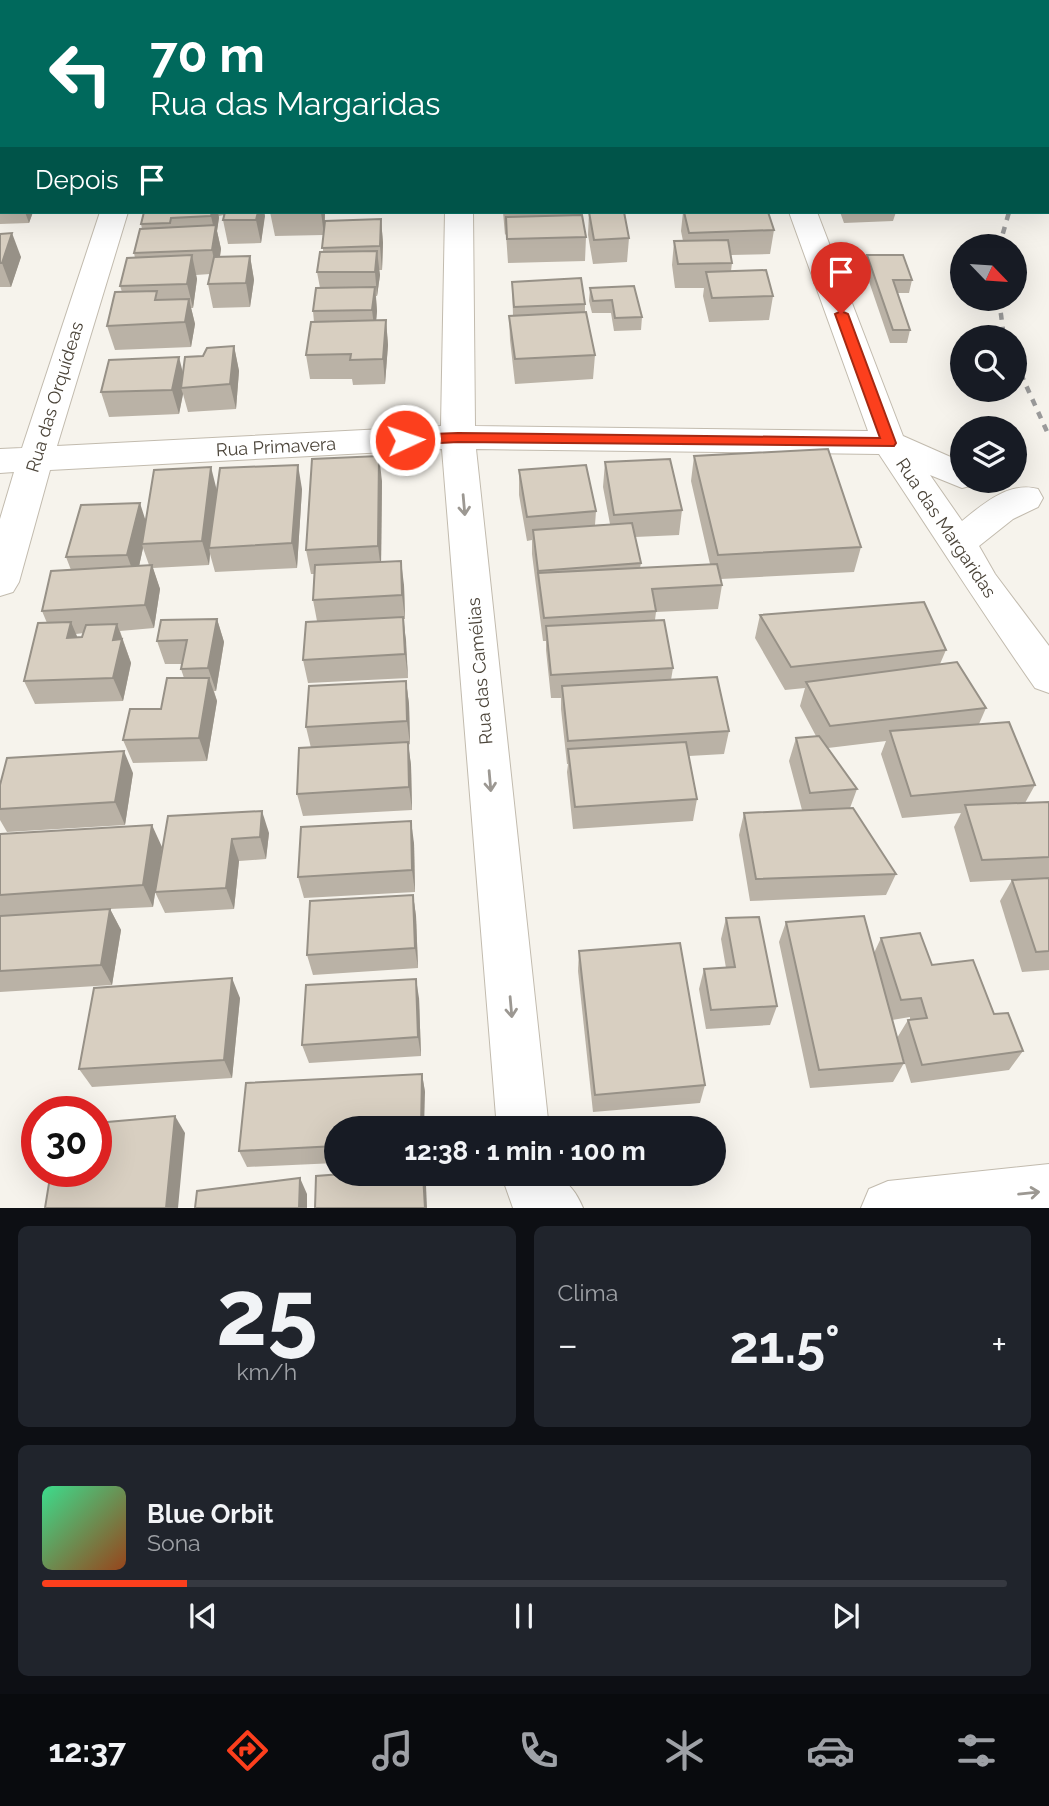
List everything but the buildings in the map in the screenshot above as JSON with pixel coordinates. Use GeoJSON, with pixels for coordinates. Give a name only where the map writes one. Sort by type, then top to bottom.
{"type":"FeatureCollection","features":[{"type":"Feature","properties":{"kind":"street","name":"Rua das Orquídeas"},"geometry":{"type":"LineString","coordinates":[[0,582],[35,460],[113,214]]}},
{"type":"Feature","properties":{"kind":"street","name":"Rua das Camélias"},"geometry":{"type":"LineString","coordinates":[[459,214],[458,437],[522,1116]]}},
{"type":"Feature","properties":{"kind":"street","name":"Rua das Margaridas"},"geometry":{"type":"LineString","coordinates":[[804,214],[889,443],[958,543],[982,584],[1049,677]]}},
{"type":"Feature","properties":{"kind":"street","name":"Rua Primavera"},"geometry":{"type":"LineString","coordinates":[[0,461],[458,437],[889,443]]}},
{"type":"Feature","properties":{"kind":"street"},"geometry":{"type":"LineString","coordinates":[[889,443],[950,471]]}},
{"type":"Feature","properties":{"kind":"street"},"geometry":{"type":"LineString","coordinates":[[1012,493],[1037,501]]}},
{"type":"Feature","properties":{"kind":"street"},"geometry":{"type":"LineString","coordinates":[[958,543],[1000,510],[1037,501]]}},
{"type":"Feature","properties":{"kind":"street"},"geometry":{"type":"LineString","coordinates":[[532,1186],[534,1192],[556,1208]]}},
{"type":"Feature","properties":{"kind":"street"},"geometry":{"type":"LineString","coordinates":[[888,1208],[1049,1191]]}},
{"type":"Feature","properties":{"kind":"railway"},"geometry":{"type":"LineString","coordinates":[[1003,234],[1008,214]]}},
{"type":"Feature","properties":{"kind":"railway"},"geometry":{"type":"LineString","coordinates":[[1001,312],[1002,325]]}},
{"type":"Feature","properties":{"kind":"railway"},"geometry":{"type":"LineString","coordinates":[[1027,387],[1049,436]]}},
{"type":"Feature","properties":{"kind":"route"},"geometry":{"type":"LineString","coordinates":[[405,440],[458,437],[889,443],[841,314]]}}]}
